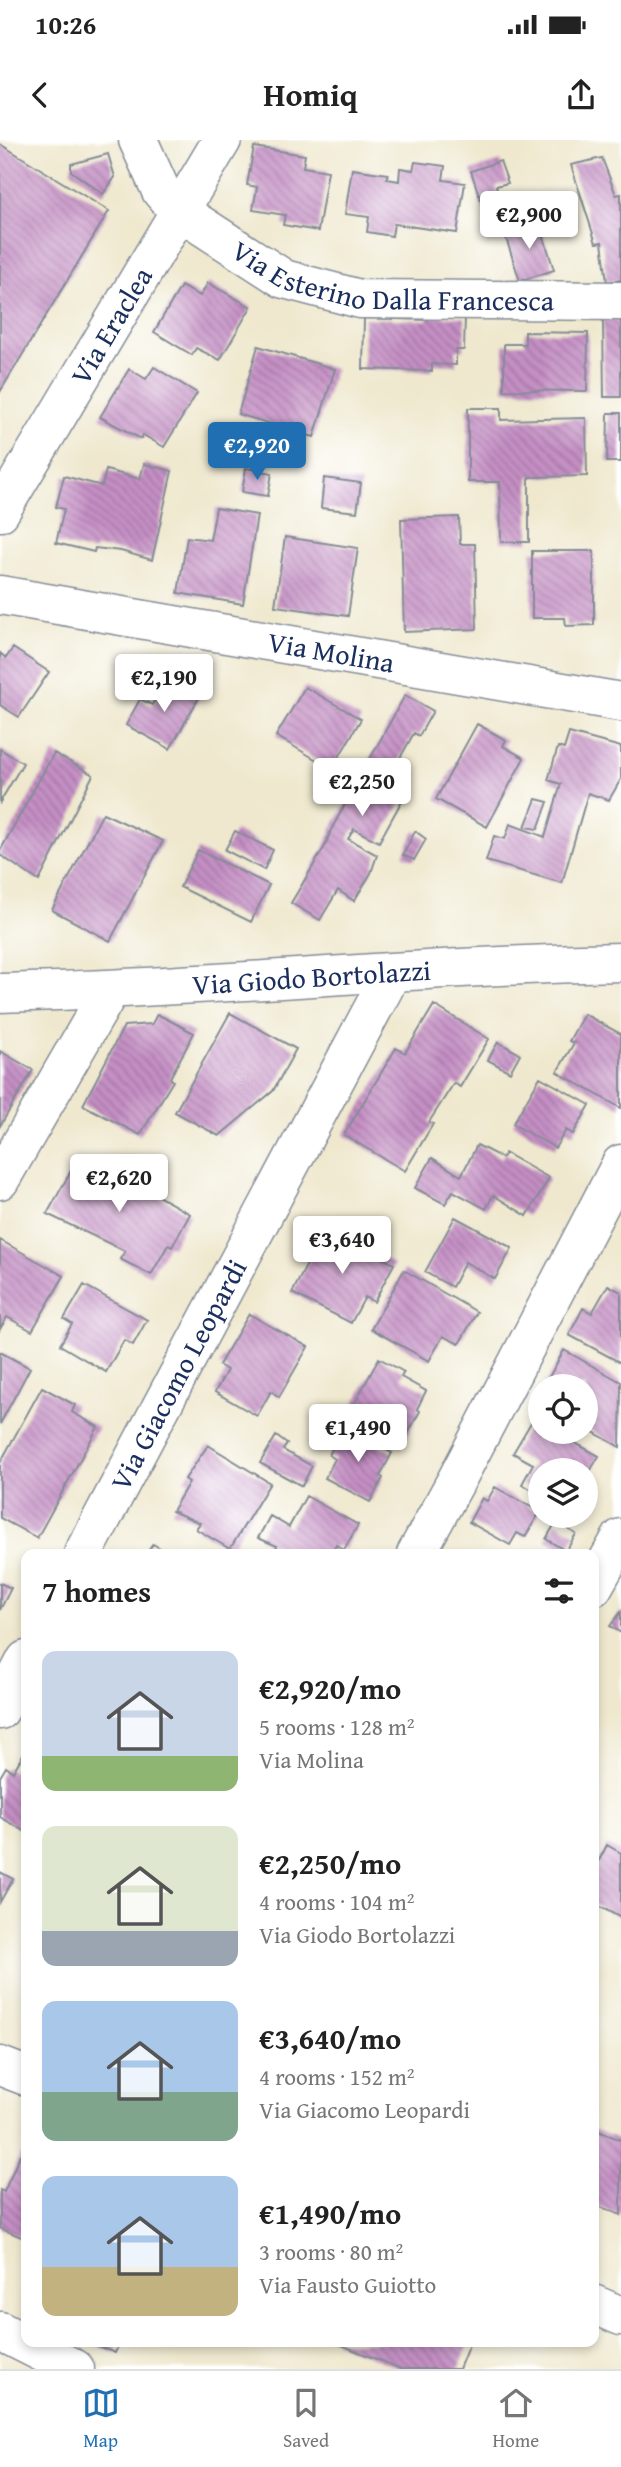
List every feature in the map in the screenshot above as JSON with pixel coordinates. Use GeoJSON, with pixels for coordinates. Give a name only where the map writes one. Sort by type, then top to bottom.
{"type":"FeatureCollection","features":[{"type":"Feature","properties":{"kind":"street","name":"Via Esterino Dalla Francesca"},"geometry":{"type":"LineString","coordinates":[[138,140],[161,191],[179,211],[284,279],[360,299],[621,301]]}},
{"type":"Feature","properties":{"kind":"street","name":"Via Eraclea"},"geometry":{"type":"LineString","coordinates":[[0,512],[222,140]]}},
{"type":"Feature","properties":{"kind":"street","name":"Via Molina"},"geometry":{"type":"LineString","coordinates":[[0,595],[621,702]]}},
{"type":"Feature","properties":{"kind":"street","name":"Via Giodo Bortolazzi"},"geometry":{"type":"LineString","coordinates":[[0,993],[110,990],[621,962]]}},
{"type":"Feature","properties":{"kind":"street","name":"Via Giacomo Leopardi"},"geometry":{"type":"LineString","coordinates":[[86,1549],[385,986],[384,973]]}},
{"type":"Feature","properties":{"kind":"street"},"geometry":{"type":"LineString","coordinates":[[0,1180],[110,990]]}},
{"type":"Feature","properties":{"kind":"street"},"geometry":{"type":"LineString","coordinates":[[419,1549],[621,1164]]}},
{"type":"Feature","properties":{"kind":"street"},"geometry":{"type":"LineString","coordinates":[[599,1576],[621,1538]]}},
{"type":"Feature","properties":{"kind":"street"},"geometry":{"type":"LineString","coordinates":[[0,1710],[21,1670]]}},
{"type":"Feature","properties":{"kind":"street"},"geometry":{"type":"LineString","coordinates":[[0,2066],[21,2074]]}},
{"type":"Feature","properties":{"kind":"street"},"geometry":{"type":"LineString","coordinates":[[599,2307],[621,2316]]}},
{"type":"Feature","properties":{"kind":"street"},"geometry":{"type":"LineString","coordinates":[[0,2331],[21,2342]]}},
{"type":"Feature","properties":{"kind":"street"},"geometry":{"type":"LineString","coordinates":[[32,2347],[75,2369]]}},
{"type":"Feature","properties":{"kind":"building"},"geometry":{"type":"Polygon","coordinates":[[[0,144],[109,211],[0,392],[0,144]]]}},
{"type":"Feature","properties":{"kind":"building"},"geometry":{"type":"Polygon","coordinates":[[[254,147],[305,155],[303,167],[328,171],[318,231],[283,225],[285,215],[253,210],[257,187],[247,185],[254,147]]]}},
{"type":"Feature","properties":{"kind":"building"},"geometry":{"type":"Polygon","coordinates":[[[108,154],[115,177],[103,194],[71,171],[71,164],[108,154]]]}},
{"type":"Feature","properties":{"kind":"building"},"geometry":{"type":"Polygon","coordinates":[[[602,158],[616,195],[621,194],[621,280],[607,282],[602,242],[596,243],[571,165],[602,158]]]}},
{"type":"Feature","properties":{"kind":"building"},"geometry":{"type":"Polygon","coordinates":[[[500,161],[508,183],[496,186],[507,219],[489,225],[471,171],[500,161]]]}},
{"type":"Feature","properties":{"kind":"building"},"geometry":{"type":"Polygon","coordinates":[[[415,162],[445,166],[443,180],[465,183],[457,233],[394,224],[392,236],[367,232],[369,217],[345,214],[352,169],[388,174],[387,179],[399,181],[400,168],[413,170],[415,162]]]}},
{"type":"Feature","properties":{"kind":"building"},"geometry":{"type":"Polygon","coordinates":[[[539,221],[554,270],[520,281],[504,232],[539,221]]]}},
{"type":"Feature","properties":{"kind":"building"},"geometry":{"type":"Polygon","coordinates":[[[208,283],[251,307],[220,360],[196,348],[192,355],[154,332],[181,286],[200,296],[208,283]]]}},
{"type":"Feature","properties":{"kind":"building"},"geometry":{"type":"Polygon","coordinates":[[[427,316],[465,317],[464,350],[456,350],[456,365],[432,364],[432,371],[363,369],[364,318],[427,320],[427,316]]]}},
{"type":"Feature","properties":{"kind":"building"},"geometry":{"type":"Polygon","coordinates":[[[603,319],[621,319],[621,397],[604,397],[603,319]]]}},
{"type":"Feature","properties":{"kind":"building"},"geometry":{"type":"Polygon","coordinates":[[[525,332],[588,333],[587,391],[504,390],[504,344],[525,344],[525,332]]]}},
{"type":"Feature","properties":{"kind":"building"},"geometry":{"type":"Polygon","coordinates":[[[258,346],[335,369],[314,437],[238,414],[258,346]]]}},
{"type":"Feature","properties":{"kind":"building"},"geometry":{"type":"Polygon","coordinates":[[[154,367],[197,393],[164,447],[143,435],[141,439],[100,417],[129,369],[146,379],[154,367]]]}},
{"type":"Feature","properties":{"kind":"building"},"geometry":{"type":"Polygon","coordinates":[[[468,408],[501,408],[501,420],[586,418],[587,476],[529,477],[529,542],[501,542],[500,482],[468,482],[468,408]]]}},
{"type":"Feature","properties":{"kind":"building"},"geometry":{"type":"Polygon","coordinates":[[[608,413],[621,413],[621,462],[607,462],[608,413]]]}},
{"type":"Feature","properties":{"kind":"building"},"geometry":{"type":"Polygon","coordinates":[[[144,464],[172,471],[152,560],[121,551],[95,548],[94,552],[56,543],[64,509],[56,507],[64,476],[102,486],[106,470],[140,479],[144,464]]]}},
{"type":"Feature","properties":{"kind":"building"},"geometry":{"type":"Polygon","coordinates":[[[246,468],[272,473],[268,496],[242,492],[246,468]]]}},
{"type":"Feature","properties":{"kind":"building"},"geometry":{"type":"Polygon","coordinates":[[[324,478],[361,483],[357,512],[321,508],[324,478]]]}},
{"type":"Feature","properties":{"kind":"building"},"geometry":{"type":"Polygon","coordinates":[[[216,508],[257,515],[243,604],[178,593],[187,537],[210,540],[216,508]]]}},
{"type":"Feature","properties":{"kind":"building"},"geometry":{"type":"Polygon","coordinates":[[[459,517],[460,544],[475,544],[477,629],[404,632],[401,519],[459,517]]]}},
{"type":"Feature","properties":{"kind":"building"},"geometry":{"type":"Polygon","coordinates":[[[285,537],[358,548],[348,616],[275,606],[285,537]]]}},
{"type":"Feature","properties":{"kind":"building"},"geometry":{"type":"Polygon","coordinates":[[[532,551],[594,551],[594,625],[566,626],[565,618],[532,618],[532,551]]]}},
{"type":"Feature","properties":{"kind":"building"},"geometry":{"type":"Polygon","coordinates":[[[13,648],[49,672],[19,717],[0,705],[0,653],[6,658],[13,648]]]}},
{"type":"Feature","properties":{"kind":"building"},"geometry":{"type":"Polygon","coordinates":[[[167,678],[200,696],[170,749],[126,725],[140,699],[152,705],[167,678]]]}},
{"type":"Feature","properties":{"kind":"building"},"geometry":{"type":"Polygon","coordinates":[[[305,687],[361,719],[332,769],[276,736],[305,687]]]}},
{"type":"Feature","properties":{"kind":"building"},"geometry":{"type":"Polygon","coordinates":[[[405,695],[433,711],[419,736],[414,733],[396,765],[391,762],[381,781],[405,795],[379,842],[354,829],[348,839],[377,855],[371,873],[354,901],[338,890],[320,920],[291,903],[325,846],[331,830],[405,695]]]}},
{"type":"Feature","properties":{"kind":"building"},"geometry":{"type":"Polygon","coordinates":[[[477,724],[506,740],[503,746],[524,758],[487,827],[436,799],[477,724]]]}},
{"type":"Feature","properties":{"kind":"building"},"geometry":{"type":"Polygon","coordinates":[[[569,733],[621,747],[621,779],[609,800],[588,793],[562,883],[486,861],[494,836],[505,839],[510,824],[545,837],[561,784],[548,780],[558,747],[564,749],[569,733]]]}},
{"type":"Feature","properties":{"kind":"building"},"geometry":{"type":"Polygon","coordinates":[[[0,749],[23,763],[0,802],[0,749]]]}},
{"type":"Feature","properties":{"kind":"building"},"geometry":{"type":"Polygon","coordinates":[[[54,753],[93,775],[39,881],[0,855],[0,851],[54,753]]]}},
{"type":"Feature","properties":{"kind":"building"},"geometry":{"type":"Polygon","coordinates":[[[536,799],[548,802],[538,829],[525,827],[536,799]]]}},
{"type":"Feature","properties":{"kind":"building"},"geometry":{"type":"Polygon","coordinates":[[[103,813],[163,841],[110,941],[52,910],[103,813]]]}},
{"type":"Feature","properties":{"kind":"building"},"geometry":{"type":"Polygon","coordinates":[[[235,831],[273,850],[264,870],[225,850],[235,831]]]}},
{"type":"Feature","properties":{"kind":"building"},"geometry":{"type":"Polygon","coordinates":[[[415,831],[426,839],[414,860],[403,855],[415,831]]]}},
{"type":"Feature","properties":{"kind":"building"},"geometry":{"type":"Polygon","coordinates":[[[198,850],[269,885],[251,922],[180,887],[198,850]]]}},
{"type":"Feature","properties":{"kind":"building"},"geometry":{"type":"Polygon","coordinates":[[[434,1005],[489,1039],[460,1087],[454,1083],[429,1122],[433,1124],[405,1171],[344,1135],[396,1048],[405,1053],[434,1005]]]}},
{"type":"Feature","properties":{"kind":"building"},"geometry":{"type":"Polygon","coordinates":[[[230,1013],[296,1049],[273,1091],[219,1136],[175,1112],[230,1013]]]}},
{"type":"Feature","properties":{"kind":"building"},"geometry":{"type":"Polygon","coordinates":[[[157,1014],[194,1033],[170,1078],[173,1081],[140,1135],[83,1105],[124,1026],[152,1024],[157,1014]]]}},
{"type":"Feature","properties":{"kind":"building"},"geometry":{"type":"Polygon","coordinates":[[[584,1014],[621,1034],[621,1108],[557,1072],[574,1043],[569,1041],[584,1014]]]}},
{"type":"Feature","properties":{"kind":"building"},"geometry":{"type":"Polygon","coordinates":[[[498,1042],[520,1054],[510,1072],[488,1060],[498,1042]]]}},
{"type":"Feature","properties":{"kind":"building"},"geometry":{"type":"Polygon","coordinates":[[[0,1051],[33,1070],[0,1126],[0,1051]]]}},
{"type":"Feature","properties":{"kind":"building"},"geometry":{"type":"Polygon","coordinates":[[[540,1077],[590,1105],[573,1134],[566,1130],[555,1148],[513,1124],[540,1077]]]}},
{"type":"Feature","properties":{"kind":"building"},"geometry":{"type":"Polygon","coordinates":[[[477,1145],[502,1158],[505,1153],[549,1178],[527,1216],[493,1195],[486,1209],[453,1191],[445,1204],[415,1188],[432,1158],[461,1176],[477,1145]]]}},
{"type":"Feature","properties":{"kind":"building"},"geometry":{"type":"Polygon","coordinates":[[[77,1160],[94,1169],[100,1164],[190,1214],[172,1247],[168,1245],[151,1275],[120,1259],[125,1251],[47,1214],[77,1160]]]}},
{"type":"Feature","properties":{"kind":"building"},"geometry":{"type":"Polygon","coordinates":[[[455,1217],[512,1248],[495,1279],[465,1262],[452,1287],[425,1272],[455,1217]]]}},
{"type":"Feature","properties":{"kind":"building"},"geometry":{"type":"Polygon","coordinates":[[[326,1228],[394,1264],[374,1302],[365,1297],[351,1323],[292,1293],[326,1228]]]}},
{"type":"Feature","properties":{"kind":"building"},"geometry":{"type":"Polygon","coordinates":[[[0,1240],[64,1276],[32,1331],[7,1317],[0,1329],[0,1240]]]}},
{"type":"Feature","properties":{"kind":"building"},"geometry":{"type":"Polygon","coordinates":[[[404,1270],[477,1312],[459,1344],[443,1336],[429,1361],[371,1329],[404,1270]]]}},
{"type":"Feature","properties":{"kind":"building"},"geometry":{"type":"Polygon","coordinates":[[[84,1285],[147,1320],[133,1345],[124,1340],[106,1372],[60,1345],[72,1324],[64,1319],[84,1285]]]}},
{"type":"Feature","properties":{"kind":"building"},"geometry":{"type":"Polygon","coordinates":[[[608,1285],[621,1292],[621,1363],[569,1335],[583,1308],[592,1313],[608,1285]]]}},
{"type":"Feature","properties":{"kind":"building"},"geometry":{"type":"Polygon","coordinates":[[[249,1314],[308,1347],[279,1397],[271,1391],[257,1416],[215,1392],[227,1370],[219,1365],[249,1314]]]}},
{"type":"Feature","properties":{"kind":"building"},"geometry":{"type":"Polygon","coordinates":[[[564,1350],[621,1382],[620,1447],[598,1435],[598,1374],[551,1374],[564,1350]]]}},
{"type":"Feature","properties":{"kind":"building"},"geometry":{"type":"Polygon","coordinates":[[[0,1352],[30,1368],[0,1424],[0,1352]]]}},
{"type":"Feature","properties":{"kind":"building"},"geometry":{"type":"Polygon","coordinates":[[[379,1358],[404,1372],[401,1377],[426,1391],[417,1409],[420,1411],[404,1441],[350,1412],[379,1358]]]}},
{"type":"Feature","properties":{"kind":"building"},"geometry":{"type":"Polygon","coordinates":[[[42,1387],[75,1405],[72,1412],[98,1427],[37,1538],[0,1518],[0,1463],[42,1387]]]}},
{"type":"Feature","properties":{"kind":"building"},"geometry":{"type":"Polygon","coordinates":[[[344,1427],[392,1453],[370,1502],[325,1478],[335,1459],[329,1455],[344,1427]]]}},
{"type":"Feature","properties":{"kind":"building"},"geometry":{"type":"Polygon","coordinates":[[[528,1428],[528,1444],[577,1444],[599,1456],[528,1458],[528,1461],[513,1453],[528,1428]]]}},
{"type":"Feature","properties":{"kind":"building"},"geometry":{"type":"Polygon","coordinates":[[[276,1436],[287,1444],[283,1450],[312,1466],[302,1486],[260,1463],[276,1436]]]}},
{"type":"Feature","properties":{"kind":"building"},"geometry":{"type":"Polygon","coordinates":[[[208,1445],[270,1483],[230,1549],[196,1529],[200,1523],[172,1511],[189,1482],[185,1479],[208,1445]]]}},
{"type":"Feature","properties":{"kind":"building"},"geometry":{"type":"Polygon","coordinates":[[[528,1473],[528,1487],[522,1484],[528,1473]]]}},
{"type":"Feature","properties":{"kind":"building"},"geometry":{"type":"Polygon","coordinates":[[[495,1487],[528,1505],[528,1528],[530,1528],[525,1537],[517,1533],[510,1545],[469,1522],[482,1498],[487,1501],[495,1487]]]}},
{"type":"Feature","properties":{"kind":"building"},"geometry":{"type":"Polygon","coordinates":[[[306,1496],[358,1525],[345,1549],[336,1545],[334,1549],[276,1549],[277,1546],[258,1538],[270,1516],[289,1527],[306,1496]]]}},
{"type":"Feature","properties":{"kind":"building"},"geometry":{"type":"Polygon","coordinates":[[[552,1528],[566,1528],[576,1534],[567,1549],[546,1539],[552,1528]]]}},
{"type":"Feature","properties":{"kind":"building"},"geometry":{"type":"Polygon","coordinates":[[[0,1583],[11,1588],[0,1610],[0,1583]]]}},
{"type":"Feature","properties":{"kind":"building"},"geometry":{"type":"Polygon","coordinates":[[[621,1612],[621,1633],[610,1626],[621,1612]]]}},
{"type":"Feature","properties":{"kind":"building"},"geometry":{"type":"Polygon","coordinates":[[[21,1758],[21,1829],[0,1817],[0,1777],[6,1767],[13,1772],[21,1758]]]}},
{"type":"Feature","properties":{"kind":"building"},"geometry":{"type":"Polygon","coordinates":[[[607,1845],[621,1853],[621,1918],[599,1906],[599,1860],[607,1845]]]}},
{"type":"Feature","properties":{"kind":"building"},"geometry":{"type":"Polygon","coordinates":[[[0,1872],[13,1879],[0,1902],[0,1872]]]}},
{"type":"Feature","properties":{"kind":"building"},"geometry":{"type":"Polygon","coordinates":[[[599,2131],[621,2140],[621,2215],[599,2206],[599,2131]]]}},
{"type":"Feature","properties":{"kind":"building"},"geometry":{"type":"Polygon","coordinates":[[[21,2155],[21,2237],[0,2228],[0,2190],[4,2192],[21,2155]]]}},
{"type":"Feature","properties":{"kind":"building"},"geometry":{"type":"Polygon","coordinates":[[[100,2347],[118,2347],[115,2353],[100,2347]]]}},
{"type":"Feature","properties":{"kind":"building"},"geometry":{"type":"Polygon","coordinates":[[[346,2347],[468,2347],[459,2369],[401,2369],[346,2347]]]}}]}
